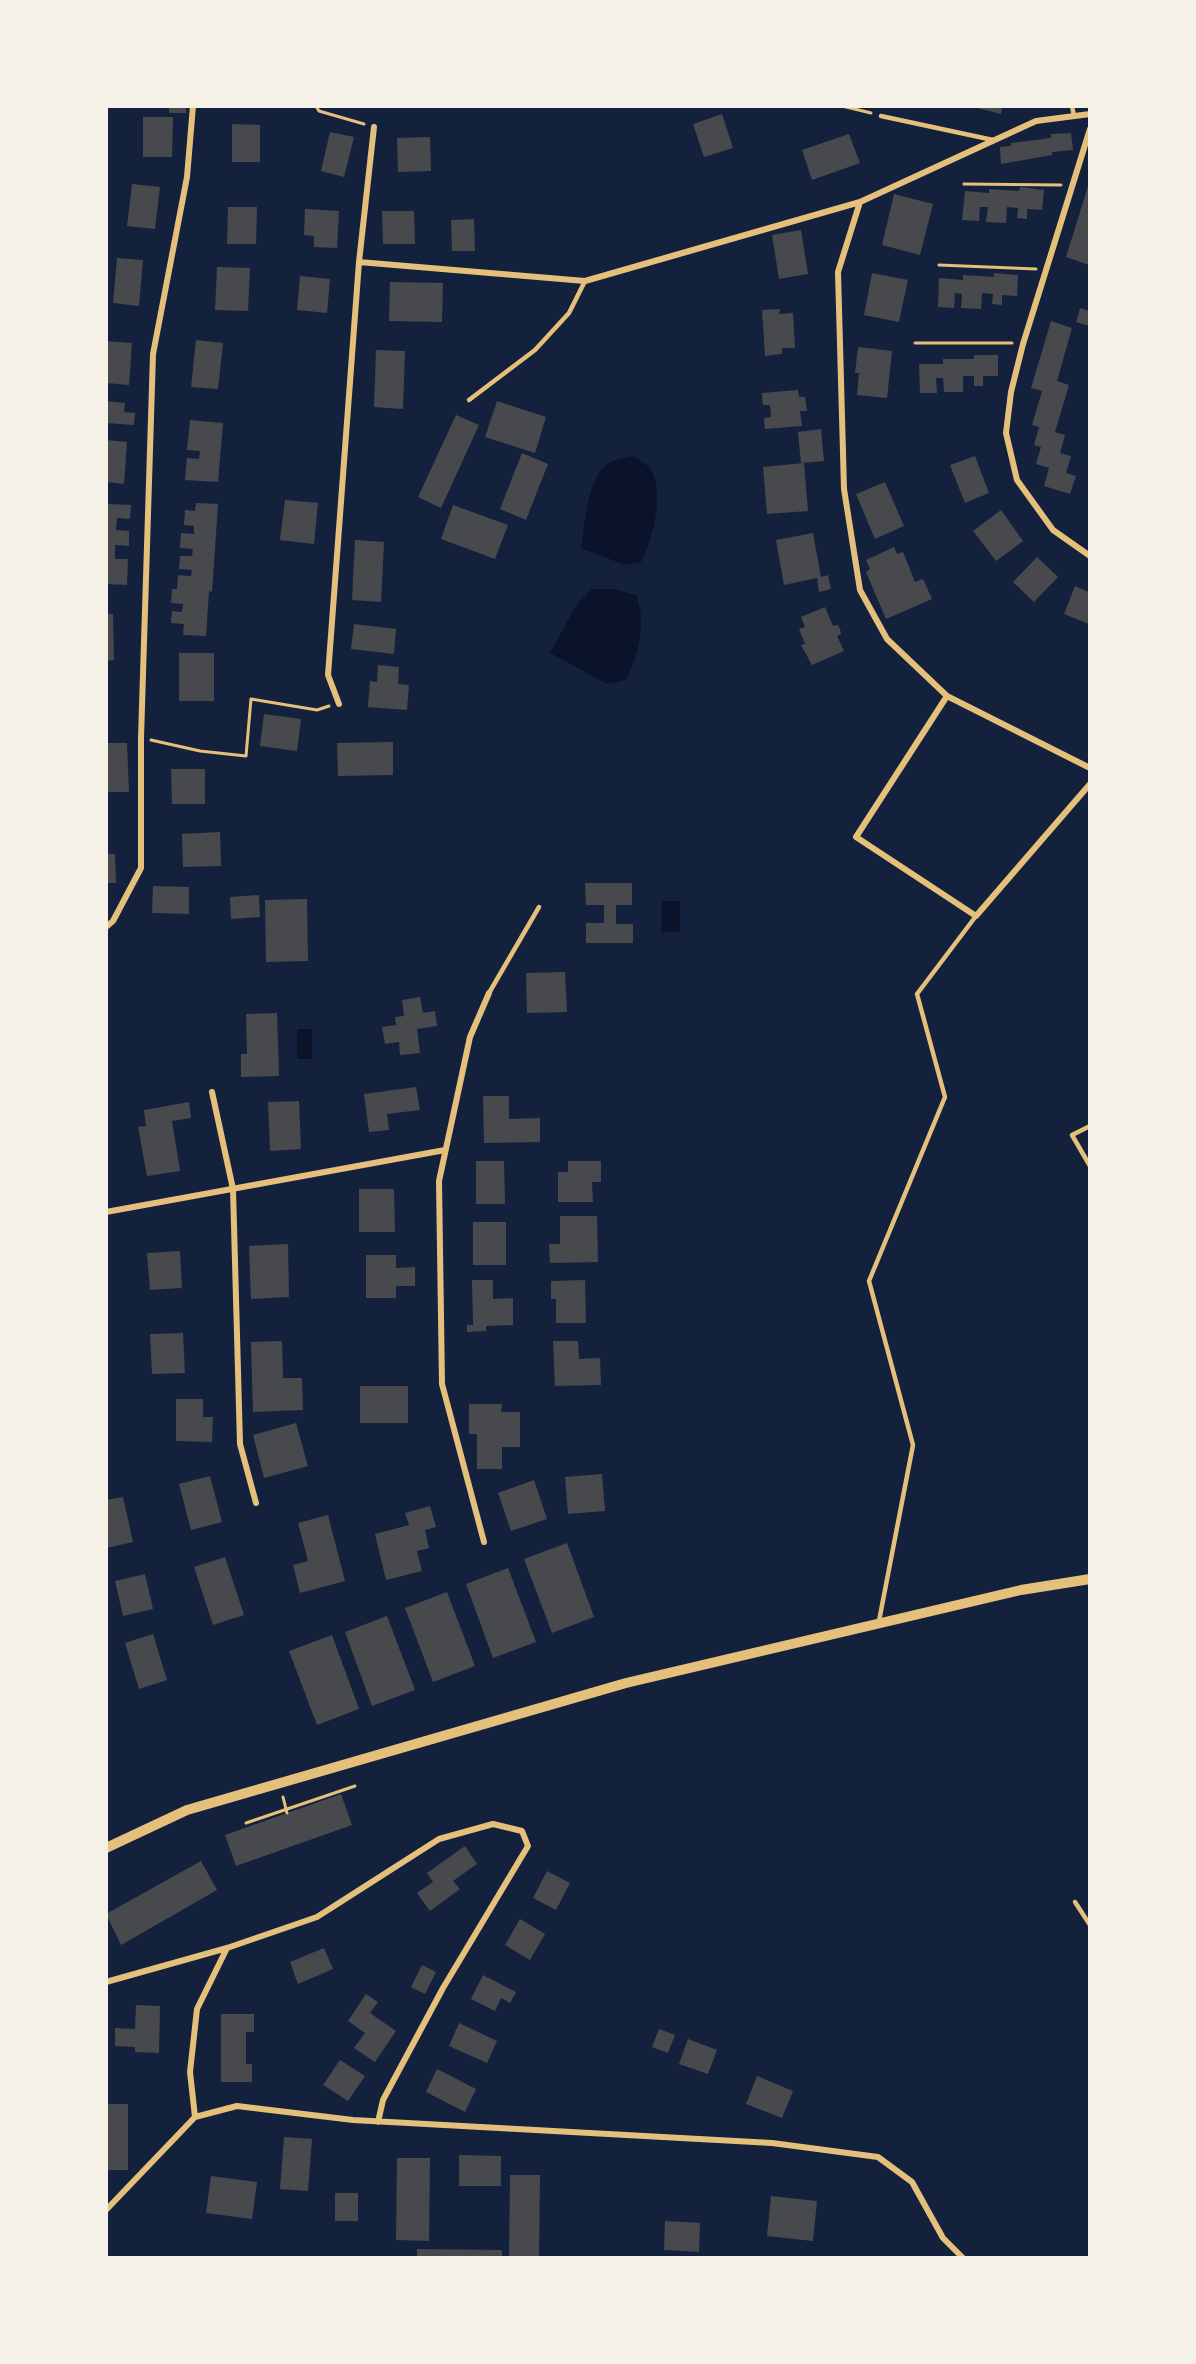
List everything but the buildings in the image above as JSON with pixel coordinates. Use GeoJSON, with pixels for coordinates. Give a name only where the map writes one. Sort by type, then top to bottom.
{"type":"FeatureCollection","features":[{"type":"Feature","properties":{"kind":"street"},"geometry":{"type":"LineString","coordinates":[[106,927],[113,921],[141,868],[141,738],[153,354],[187,177],[193,106]]}},
{"type":"Feature","properties":{"kind":"street"},"geometry":{"type":"LineString","coordinates":[[359,262],[585,280],[860,202],[1036,121],[1089,114]]}},
{"type":"Feature","properties":{"kind":"street"},"geometry":{"type":"LineString","coordinates":[[339,704],[328,675],[359,262],[374,126]]}},
{"type":"Feature","properties":{"kind":"street"},"geometry":{"type":"LineString","coordinates":[[1089,129],[1023,344],[1011,392],[1006,433],[1017,480],[1053,530],[1089,556]]}},
{"type":"Feature","properties":{"kind":"street"},"geometry":{"type":"LineString","coordinates":[[860,202],[838,272],[844,489],[860,590],[886,639],[947,696],[1089,768]]}},
{"type":"Feature","properties":{"kind":"street"},"geometry":{"type":"LineString","coordinates":[[947,696],[856,837],[976,916],[1021,867],[1089,784]]}},
{"type":"Feature","properties":{"kind":"street"},"geometry":{"type":"LineString","coordinates":[[484,1542],[442,1384],[439,1181],[470,1037],[489,993]]}},
{"type":"Feature","properties":{"kind":"street"},"geometry":{"type":"LineString","coordinates":[[212,1092],[233,1189],[240,1444],[256,1503]]}},
{"type":"Feature","properties":{"kind":"street"},"geometry":{"type":"LineString","coordinates":[[106,1212],[445,1150]]}},
{"type":"Feature","properties":{"kind":"street"},"geometry":{"type":"LineString","coordinates":[[106,1848],[187,1810],[626,1683],[1021,1590],[1089,1579]]}},
{"type":"Feature","properties":{"kind":"street"},"geometry":{"type":"LineString","coordinates":[[106,1982],[227,1948],[316,1917],[439,1839],[493,1824],[522,1831],[528,1846],[438,1998],[383,2100],[378,2122]]}},
{"type":"Feature","properties":{"kind":"street"},"geometry":{"type":"LineString","coordinates":[[195,2117],[190,2072],[197,2009],[227,1948]]}},
{"type":"Feature","properties":{"kind":"street"},"geometry":{"type":"LineString","coordinates":[[106,2210],[195,2117],[237,2106],[378,2122],[772,2143],[878,2157],[912,2182],[943,2238],[963,2258]]}},
{"type":"Feature","properties":{"kind":"lane"},"geometry":{"type":"LineString","coordinates":[[1072,106],[1074,116]]}},
{"type":"Feature","properties":{"kind":"lane"},"geometry":{"type":"LineString","coordinates":[[881,116],[993,140]]}},
{"type":"Feature","properties":{"kind":"lane"},"geometry":{"type":"LineString","coordinates":[[470,400],[534,350],[569,314],[585,280]]}},
{"type":"Feature","properties":{"kind":"lane"},"geometry":{"type":"LineString","coordinates":[[489,993],[539,907]]}},
{"type":"Feature","properties":{"kind":"lane"},"geometry":{"type":"LineString","coordinates":[[879,1623],[913,1445],[869,1281],[945,1096],[917,994],[976,916]]}},
{"type":"Feature","properties":{"kind":"lane"},"geometry":{"type":"LineString","coordinates":[[1089,1126],[1072,1135],[1089,1166]]}},
{"type":"Feature","properties":{"kind":"lane"},"geometry":{"type":"LineString","coordinates":[[1075,1902],[1089,1925]]}},
{"type":"Feature","properties":{"kind":"path"},"geometry":{"type":"LineString","coordinates":[[316,106],[319,111],[374,126]]}},
{"type":"Feature","properties":{"kind":"path"},"geometry":{"type":"LineString","coordinates":[[842,106],[881,116]]}},
{"type":"Feature","properties":{"kind":"path"},"geometry":{"type":"LineString","coordinates":[[964,184],[1060,184]]}},
{"type":"Feature","properties":{"kind":"path"},"geometry":{"type":"LineString","coordinates":[[939,265],[1035,268]]}},
{"type":"Feature","properties":{"kind":"path"},"geometry":{"type":"LineString","coordinates":[[915,343],[1010,343]]}},
{"type":"Feature","properties":{"kind":"path"},"geometry":{"type":"LineString","coordinates":[[141,738],[200,752],[246,756],[250,699],[317,710],[339,704]]}},
{"type":"Feature","properties":{"kind":"path"},"geometry":{"type":"LineString","coordinates":[[246,1823],[355,1786]]}},
{"type":"Feature","properties":{"kind":"water"},"geometry":{"type":"Polygon","coordinates":[[[634,456],[652,471],[657,505],[653,530],[641,562],[625,565],[581,548],[589,498],[598,474],[615,460],[634,456]]]}},
{"type":"Feature","properties":{"kind":"water"},"geometry":{"type":"Polygon","coordinates":[[[592,589],[614,589],[636,595],[641,616],[640,638],[635,660],[626,680],[607,684],[550,653],[577,604],[592,589]]]}},
{"type":"Feature","properties":{"kind":"water"},"geometry":{"type":"Polygon","coordinates":[[[662,901],[680,901],[680,932],[661,932],[662,901]]]}},
{"type":"Feature","properties":{"kind":"water"},"geometry":{"type":"Polygon","coordinates":[[[297,1029],[312,1029],[312,1059],[297,1059],[297,1029]]]}}]}
